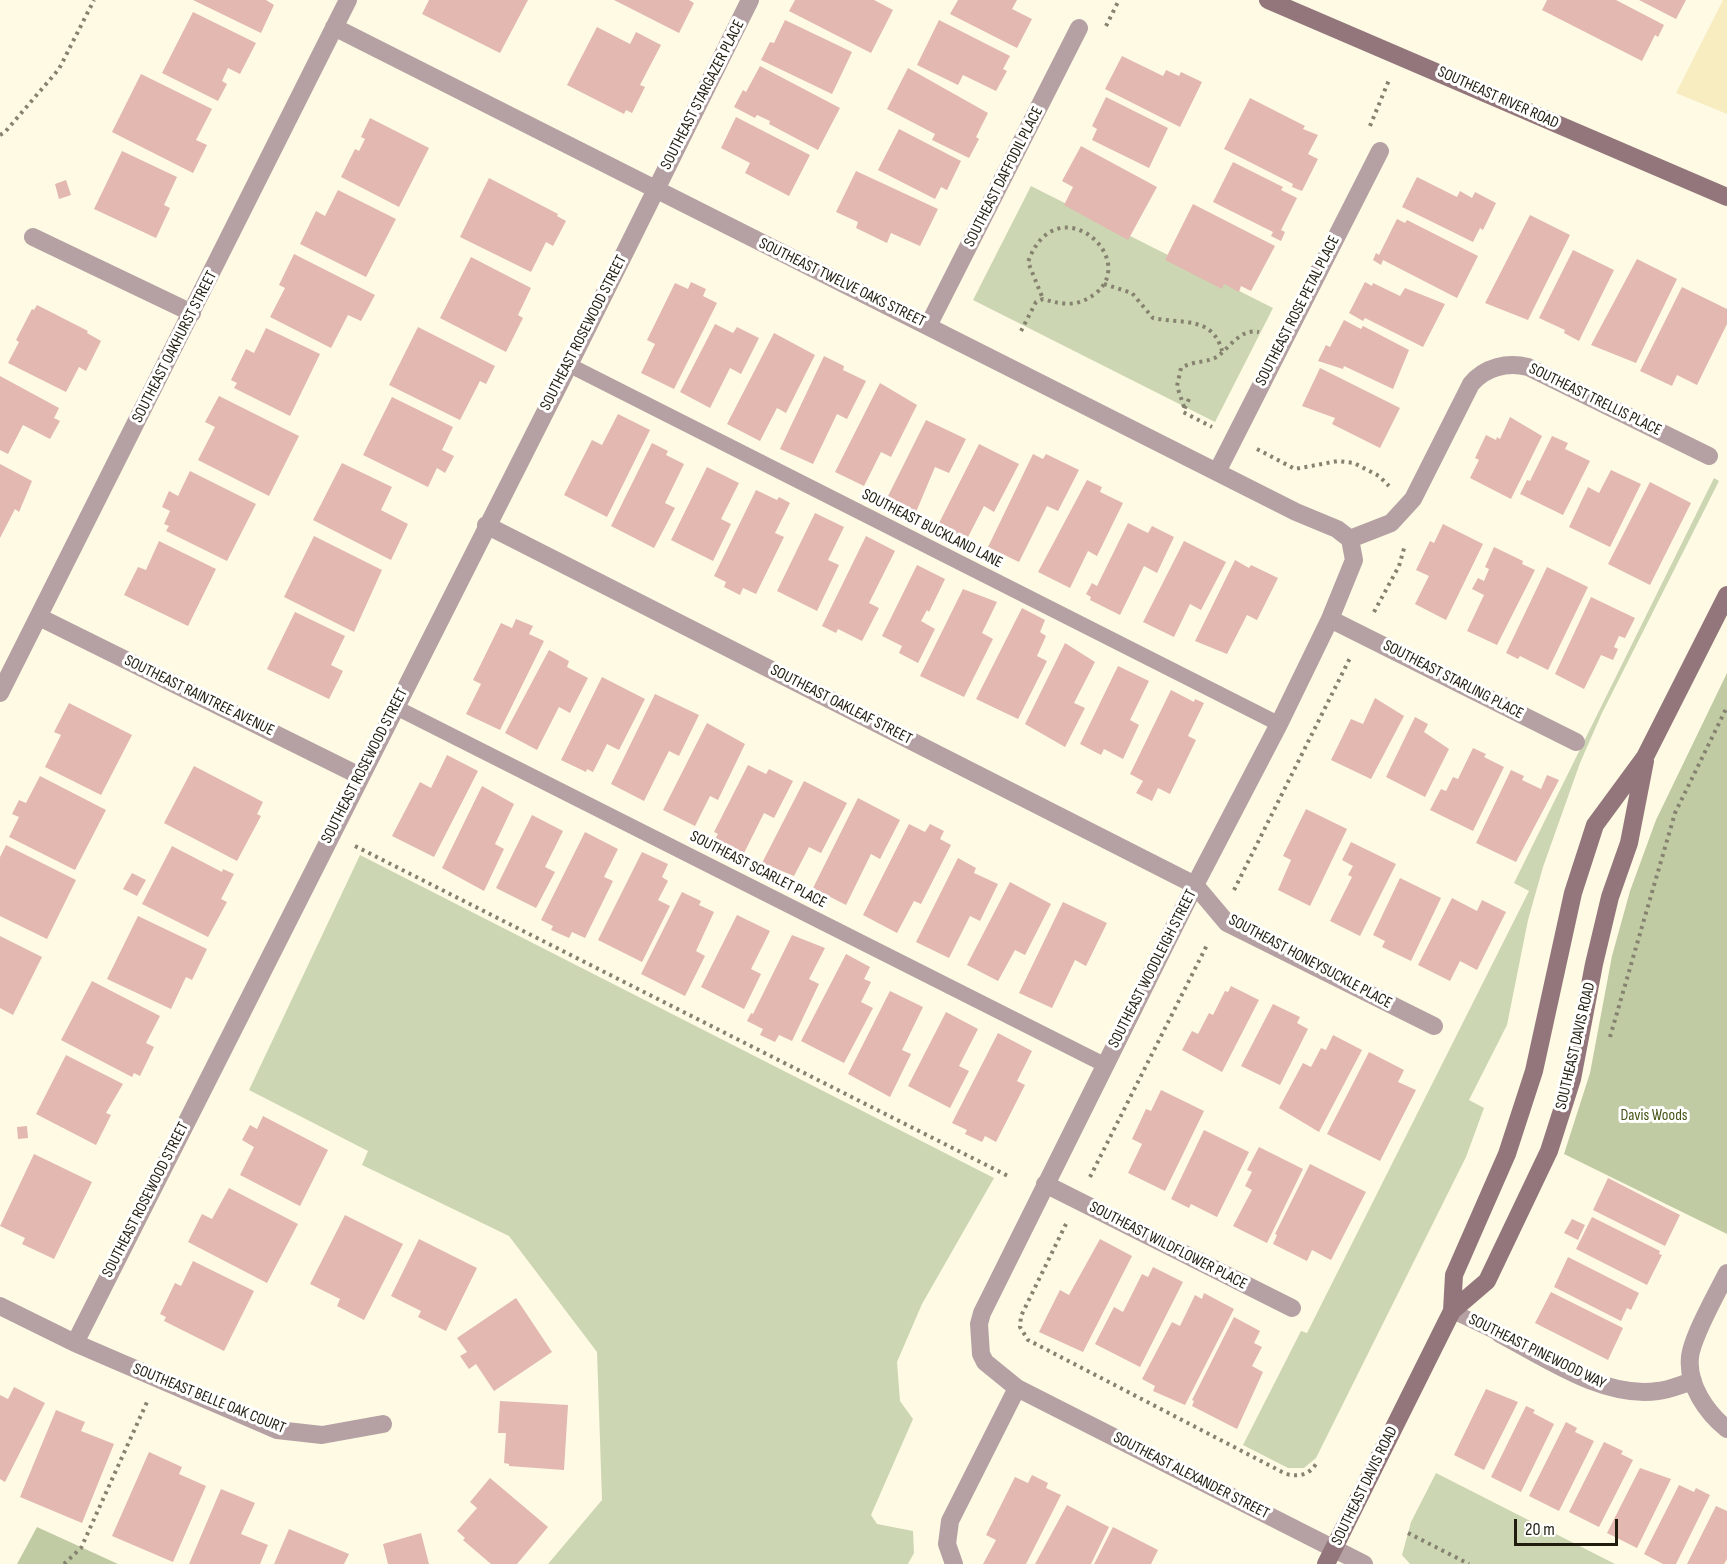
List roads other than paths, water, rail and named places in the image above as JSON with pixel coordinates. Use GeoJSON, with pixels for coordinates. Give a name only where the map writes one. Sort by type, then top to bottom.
{"type":"FeatureCollection","features":[{"type":"Feature","properties":{"kind":"street","name":"SOUTHEAST OAKHURST STREET"},"geometry":{"type":"LineString","coordinates":[[0,693],[348,0]]}},
{"type":"Feature","properties":{"kind":"street","name":"SOUTHEAST STARGAZER PLACE"},"geometry":{"type":"LineString","coordinates":[[655,190],[750,0]]}},
{"type":"Feature","properties":{"kind":"street","name":"SOUTHEAST RIVER ROAD"},"geometry":{"type":"LineString","coordinates":[[1268,0],[1727,197]]}},
{"type":"Feature","properties":{"kind":"street","name":"SOUTHEAST TWELVE OAKS STREET"},"geometry":{"type":"LineString","coordinates":[[334,27],[1217,472],[1337,529],[1350,539]]}},
{"type":"Feature","properties":{"kind":"street","name":"SOUTHEAST DAFFODIL PLACE"},"geometry":{"type":"LineString","coordinates":[[928,326],[1079,28]]}},
{"type":"Feature","properties":{"kind":"street","name":"SOUTHEAST ROSE PETAL PLACE"},"geometry":{"type":"LineString","coordinates":[[1217,472],[1380,151]]}},
{"type":"Feature","properties":{"kind":"street","name":"SOUTHEAST ROSEWOOD STREET"},"geometry":{"type":"LineString","coordinates":[[75,1343],[486,525],[569,365],[655,190]]}},
{"type":"Feature","properties":{"kind":"street"},"geometry":{"type":"LineString","coordinates":[[33,237],[192,313]]}},
{"type":"Feature","properties":{"kind":"street","name":"SOUTHEAST TRELLIS PLACE"},"geometry":{"type":"LineString","coordinates":[[1350,539],[1397,519],[1413,499],[1471,384],[1477,376],[1497,367],[1518,364],[1528,367],[1709,456]]}},
{"type":"Feature","properties":{"kind":"street","name":"SOUTHEAST OAKLEAF STREET"},"geometry":{"type":"LineString","coordinates":[[486,525],[1195,885]]}},
{"type":"Feature","properties":{"kind":"street","name":"SOUTHEAST WOODLEIGH STREET"},"geometry":{"type":"LineString","coordinates":[[1017,1388],[985,1362],[981,1354],[979,1324],[1045,1184],[1330,619],[1354,560],[1350,539]]}},
{"type":"Feature","properties":{"kind":"street","name":"SOUTHEAST DAVIS ROAD"},"geometry":{"type":"LineString","coordinates":[[1452,1311],[1454,1275],[1507,1154],[1534,1071],[1573,893],[1595,825],[1646,757],[1727,595]]}},
{"type":"Feature","properties":{"kind":"street","name":"SOUTHEAST RAINTREE AVENUE"},"geometry":{"type":"LineString","coordinates":[[39,617],[360,776]]}},
{"type":"Feature","properties":{"kind":"street","name":"SOUTHEAST STARLING PLACE"},"geometry":{"type":"LineString","coordinates":[[1330,619],[1576,742]]}},
{"type":"Feature","properties":{"kind":"street","name":"SOUTHEAST DAVIS ROAD"},"geometry":{"type":"LineString","coordinates":[[1330,1556],[1452,1311],[1487,1281],[1549,1151],[1572,1079],[1594,964],[1610,897],[1629,843],[1646,757]]}},
{"type":"Feature","properties":{"kind":"street","name":"SOUTHEAST HONEYSUCKLE PLACE"},"geometry":{"type":"LineString","coordinates":[[1195,885],[1227,923],[1434,1026]]}},
{"type":"Feature","properties":{"kind":"street","name":"SOUTHEAST WILDFLOWER PLACE"},"geometry":{"type":"LineString","coordinates":[[1045,1184],[1292,1308]]}},
{"type":"Feature","properties":{"kind":"street"},"geometry":{"type":"LineString","coordinates":[[1727,1273],[1690,1357],[1693,1381],[1703,1404],[1727,1429]]}},
{"type":"Feature","properties":{"kind":"street","name":"SOUTHEAST BELLE OAK COURT"},"geometry":{"type":"LineString","coordinates":[[0,1306],[75,1343],[277,1430],[322,1435],[383,1424]]}},
{"type":"Feature","properties":{"kind":"street","name":"SOUTHEAST PINEWOOD WAY"},"geometry":{"type":"LineString","coordinates":[[1500,1334],[1602,1386],[1630,1392],[1658,1391],[1693,1381]]}},
{"type":"Feature","properties":{"kind":"street"},"geometry":{"type":"LineString","coordinates":[[954,1564],[947,1544],[950,1521],[1017,1388]]}},
{"type":"Feature","properties":{"kind":"street","name":"SOUTHEAST ALEXANDER STREET"},"geometry":{"type":"LineString","coordinates":[[1017,1388],[1330,1556],[1364,1564]]}},
{"type":"Feature","properties":{"kind":"lane","name":"SOUTHEAST BUCKLAND LANE"},"geometry":{"type":"LineString","coordinates":[[569,365],[1279,724]]}},
{"type":"Feature","properties":{"kind":"lane","name":"SOUTHEAST SCARLET PLACE"},"geometry":{"type":"LineString","coordinates":[[395,707],[1105,1065]]}},
{"type":"Feature","properties":{"kind":"lane","name":"SOUTHEAST PINEWOOD WAY"},"geometry":{"type":"LineString","coordinates":[[1452,1311],[1500,1334]]}},
{"type":"Feature","properties":{"kind":"park label","name":"Davis Woods"},"geometry":{"type":"Point","coordinates":[1654,1116]}}]}
